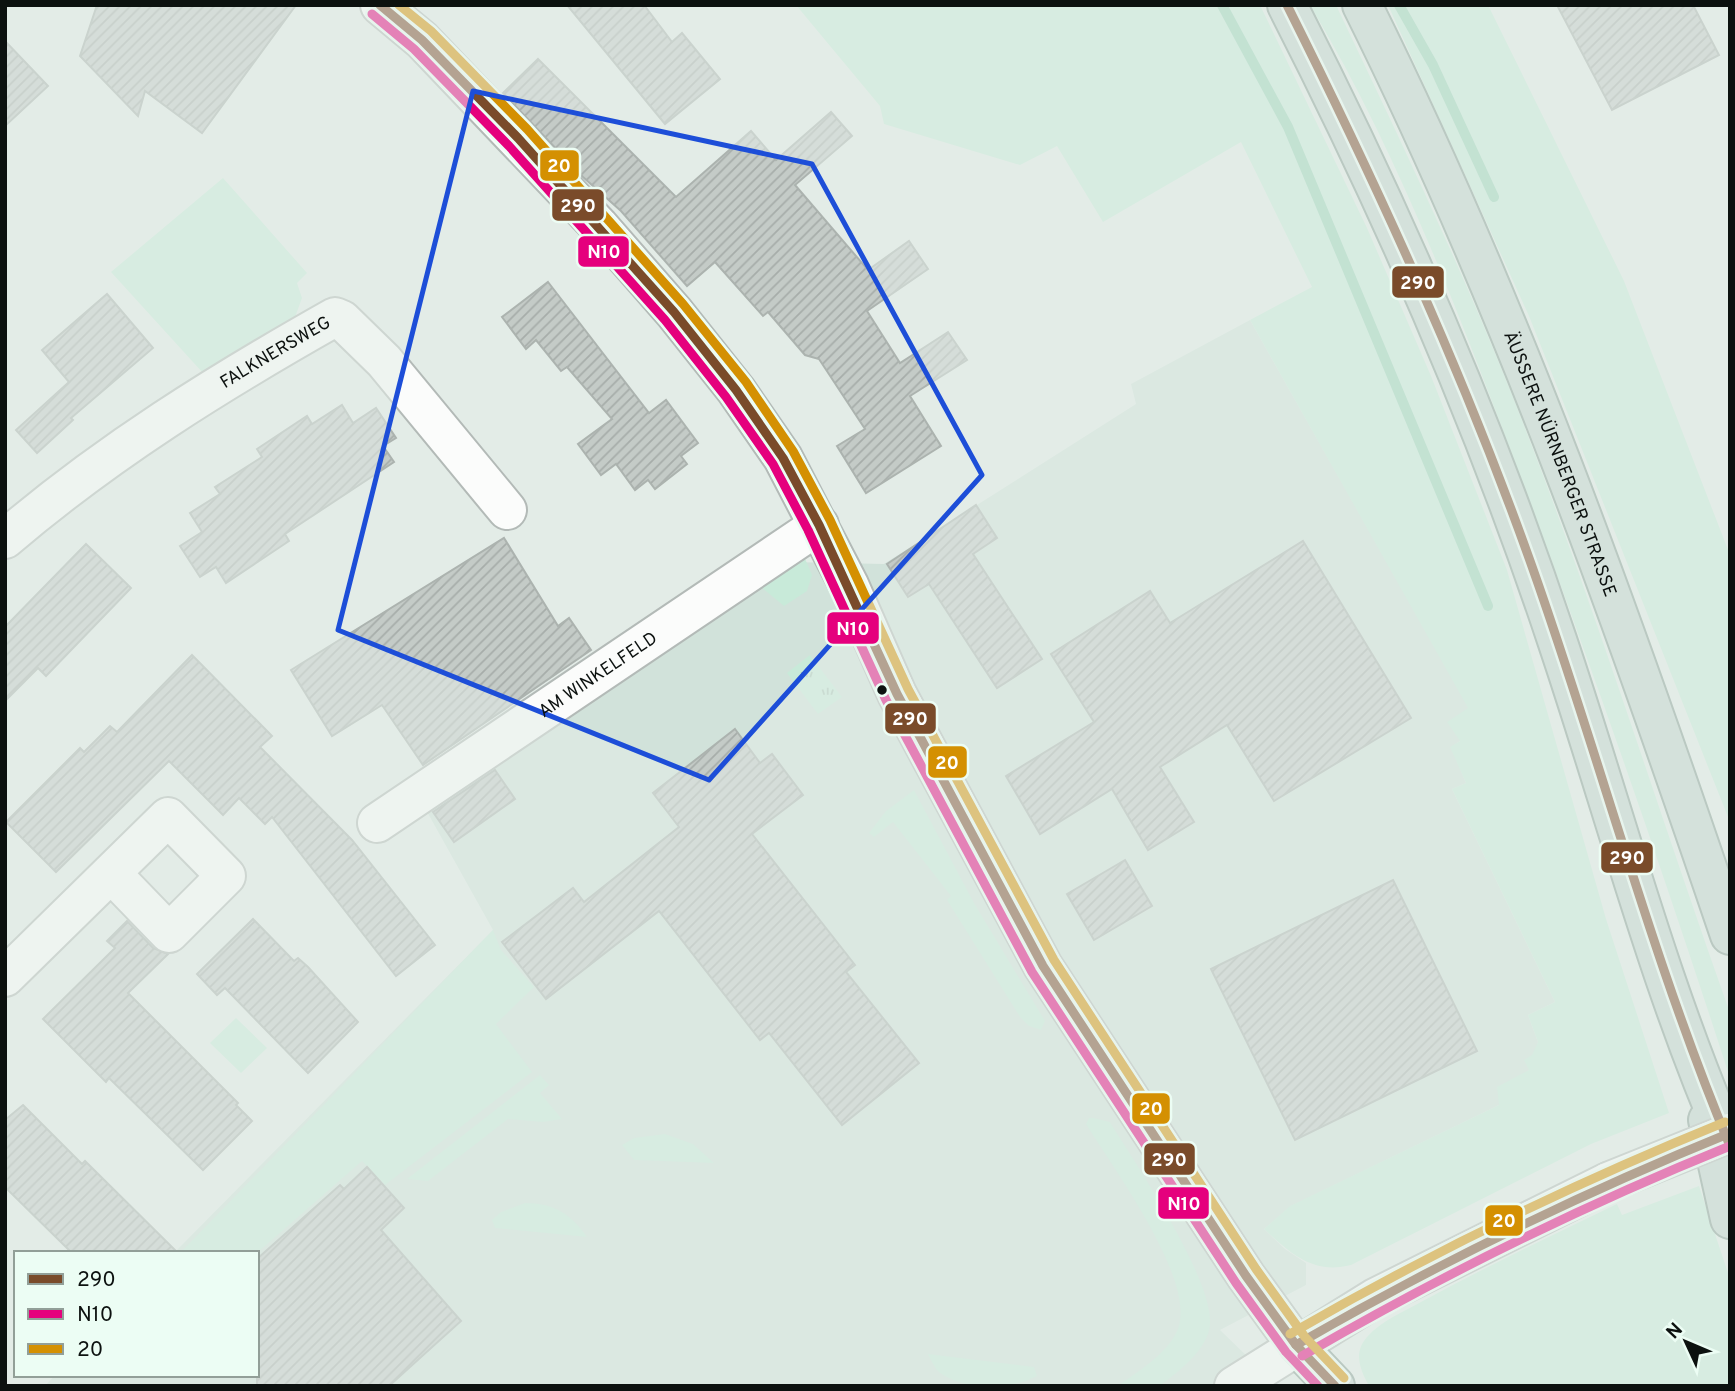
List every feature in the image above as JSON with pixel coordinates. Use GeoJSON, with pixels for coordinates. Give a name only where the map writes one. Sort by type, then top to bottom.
{"type":"FeatureCollection","features":[{"type":"Feature","properties":{"kind":"highway"},"geometry":{"type":"LineString","coordinates":[[1287,5],[1368,165],[1426,295],[1502,485],[1558,641],[1605,796],[1698,1073],[1730,1147]]}},
{"type":"Feature","properties":{"kind":"highway","name":"ÄUSSERE NÜRNBERGER STRASSE"},"geometry":{"type":"LineString","coordinates":[[1362,5],[1436,159],[1564,466],[1730,935]]}},
{"type":"Feature","properties":{"kind":"highway"},"geometry":{"type":"LineString","coordinates":[[1698,1073],[1730,1219]]}},
{"type":"Feature","properties":{"kind":"highway"},"geometry":{"type":"LineString","coordinates":[[1296,1345],[1335,1386]]}},
{"type":"Feature","properties":{"kind":"street"},"geometry":{"type":"LineString","coordinates":[[380,5],[422,40],[518,138],[674,312],[767,436],[819,525],[897,694],[1043,966],[1241,1268],[1296,1345]]}},
{"type":"Feature","properties":{"kind":"street","name":"FALKNERSWEG"},"geometry":{"type":"LineString","coordinates":[[5,540],[98,464],[142,432],[335,317],[342,320],[384,361],[507,510]]}},
{"type":"Feature","properties":{"kind":"street","name":"AM WINKELFELD"},"geometry":{"type":"LineString","coordinates":[[377,823],[819,525]]}},
{"type":"Feature","properties":{"kind":"street"},"geometry":{"type":"LineString","coordinates":[[5,977],[111,873]]}},
{"type":"Feature","properties":{"kind":"street"},"geometry":{"type":"LineString","coordinates":[[1234,1386],[1375,1298],[1608,1182],[1730,1133]]}},
{"type":"Feature","properties":{"kind":"highlighted area"},"geometry":{"type":"Polygon","coordinates":[[[473,91],[812,164],[982,475],[709,780],[338,630],[473,91]]]}},
{"type":"Feature","properties":{"kind":"shaded area"},"geometry":{"type":"Polygon","coordinates":[[[1250,320],[1469,708],[1460,741],[1451,747],[1466,783],[1452,789],[1555,1002],[1528,1015],[1538,1042],[1529,1070],[1499,1105],[1291,1206],[1264,1229],[1285,1249],[1306,1263],[1306,1285],[1220,1330],[1278,1386],[45,1386],[53,1377],[259,1377],[259,1251],[176,1251],[493,930],[426,810],[790,562],[884,564],[1136,404],[1131,384],[1250,320]]]}},
{"type":"Feature","properties":{"kind":"green space"},"geometry":{"type":"Polygon","coordinates":[[[796,5],[1260,5],[1367,228],[1431,376],[1507,570],[1606,919],[1669,1113],[1591,1144],[1351,1265],[1325,1267],[1303,1260],[1264,1229],[1290,1206],[1499,1105],[1497,1087],[1529,1070],[1524,1060],[1532,1055],[1538,1042],[1528,1015],[1555,1002],[1452,789],[1466,783],[1450,747],[1460,741],[1447,722],[1468,708],[1250,320],[1312,287],[1241,142],[1103,222],[1057,146],[1020,165],[884,124],[880,106],[796,5]]]}},
{"type":"Feature","properties":{"kind":"green space"},"geometry":{"type":"Polygon","coordinates":[[[1310,5],[1336,5],[1447,243],[1509,387],[1595,621],[1730,1013],[1730,1078],[1603,703],[1476,360],[1400,178],[1342,61],[1310,5]]]}},
{"type":"Feature","properties":{"kind":"green space"},"geometry":{"type":"Polygon","coordinates":[[[1388,5],[1488,5],[1624,281],[1730,555],[1730,822],[1529,316],[1388,5]]]}},
{"type":"Feature","properties":{"kind":"green space"},"geometry":{"type":"Polygon","coordinates":[[[223,178],[307,273],[297,283],[302,298],[294,320],[203,373],[111,272],[223,178]]]}},
{"type":"Feature","properties":{"kind":"green space"},"geometry":{"type":"Polygon","coordinates":[[[803,554],[812,575],[807,591],[784,606],[755,582],[803,554]]]}},
{"type":"Feature","properties":{"kind":"green space"},"geometry":{"type":"Polygon","coordinates":[[[810,655],[842,697],[818,714],[787,673],[810,655]]]}},
{"type":"Feature","properties":{"kind":"green space"},"geometry":{"type":"Polygon","coordinates":[[[914,790],[974,903],[1045,1021],[1041,1030],[1029,1026],[1020,1017],[947,900],[951,896],[893,822],[874,837],[869,833],[886,811],[914,790]]]}},
{"type":"Feature","properties":{"kind":"green space"},"geometry":{"type":"Polygon","coordinates":[[[493,930],[501,950],[534,987],[496,1024],[532,1072],[385,1185],[362,1161],[259,1251],[182,1251],[493,930]]]}},
{"type":"Feature","properties":{"kind":"green space"},"geometry":{"type":"Polygon","coordinates":[[[236,1018],[267,1048],[241,1073],[210,1043],[236,1018]]]}},
{"type":"Feature","properties":{"kind":"green space"},"geometry":{"type":"Polygon","coordinates":[[[540,1075],[549,1085],[540,1093],[562,1119],[543,1122],[508,1119],[428,1181],[407,1179],[540,1075]]]}},
{"type":"Feature","properties":{"kind":"green space"},"geometry":{"type":"Polygon","coordinates":[[[1089,1118],[1110,1122],[1154,1192],[1187,1251],[1208,1305],[1210,1325],[1204,1343],[1183,1367],[1159,1386],[1118,1386],[1159,1355],[1172,1340],[1177,1331],[1180,1310],[1176,1284],[1149,1226],[1086,1124],[1089,1118]]]}},
{"type":"Feature","properties":{"kind":"green space"},"geometry":{"type":"Polygon","coordinates":[[[665,1134],[693,1144],[714,1163],[634,1160],[622,1145],[634,1138],[665,1134]]]}},
{"type":"Feature","properties":{"kind":"green space"},"geometry":{"type":"Polygon","coordinates":[[[1699,1186],[1730,1279],[1730,1386],[1369,1386],[1359,1361],[1360,1349],[1373,1331],[1392,1317],[1617,1204],[1622,1215],[1699,1186]]]}},
{"type":"Feature","properties":{"kind":"green space"},"geometry":{"type":"Polygon","coordinates":[[[525,1203],[545,1205],[561,1211],[575,1222],[587,1237],[495,1228],[492,1220],[501,1212],[525,1203]]]}},
{"type":"Feature","properties":{"kind":"green space"},"geometry":{"type":"Polygon","coordinates":[[[928,1354],[1034,1367],[1037,1376],[1015,1384],[975,1386],[940,1373],[928,1354]]]}},
{"type":"Feature","properties":{"kind":"building"},"geometry":{"type":"Polygon","coordinates":[[[97,5],[296,5],[202,133],[145,91],[138,116],[80,56],[97,5]]]}},
{"type":"Feature","properties":{"kind":"building"},"geometry":{"type":"Polygon","coordinates":[[[567,5],[644,5],[672,42],[682,33],[720,79],[665,124],[567,5]]]}},
{"type":"Feature","properties":{"kind":"building"},"geometry":{"type":"Polygon","coordinates":[[[1557,5],[1693,5],[1719,55],[1612,110],[1557,5]]]}},
{"type":"Feature","properties":{"kind":"building"},"geometry":{"type":"Polygon","coordinates":[[[5,41],[48,86],[5,126],[5,41]]]}},
{"type":"Feature","properties":{"kind":"building"},"geometry":{"type":"Polygon","coordinates":[[[538,59],[676,197],[751,131],[776,160],[831,112],[852,136],[795,185],[868,270],[909,241],[928,269],[867,311],[900,363],[948,332],[967,360],[910,396],[941,446],[866,493],[837,446],[865,429],[819,359],[805,355],[768,312],[763,316],[715,262],[687,286],[621,211],[583,177],[503,93],[538,59]]]}},
{"type":"Feature","properties":{"kind":"building"},"geometry":{"type":"Polygon","coordinates":[[[548,282],[649,413],[666,400],[698,443],[681,456],[687,464],[655,489],[648,480],[635,490],[616,464],[601,475],[578,444],[612,419],[567,367],[561,371],[536,340],[526,349],[502,317],[548,282]]]}},
{"type":"Feature","properties":{"kind":"building"},"geometry":{"type":"Polygon","coordinates":[[[107,294],[153,348],[71,418],[73,420],[37,453],[16,430],[69,382],[42,350],[107,294]]]}},
{"type":"Feature","properties":{"kind":"building"},"geometry":{"type":"Polygon","coordinates":[[[342,405],[353,423],[376,408],[396,438],[383,446],[394,462],[285,534],[289,541],[226,583],[216,567],[200,577],[180,546],[202,532],[190,513],[220,494],[215,487],[262,457],[257,449],[307,416],[312,424],[342,405]]]}},
{"type":"Feature","properties":{"kind":"building"},"geometry":{"type":"Polygon","coordinates":[[[976,505],[997,538],[973,554],[1042,659],[997,688],[929,584],[908,597],[887,564],[976,505]]]}},
{"type":"Feature","properties":{"kind":"building"},"geometry":{"type":"Polygon","coordinates":[[[504,538],[558,626],[569,618],[591,650],[423,765],[382,705],[332,736],[291,670],[504,538]]]}},
{"type":"Feature","properties":{"kind":"building"},"geometry":{"type":"Polygon","coordinates":[[[1303,541],[1411,718],[1274,801],[1227,725],[1160,767],[1194,822],[1148,850],[1112,789],[1040,834],[1006,776],[1094,722],[1051,654],[1150,591],[1170,623],[1303,541]]]}},
{"type":"Feature","properties":{"kind":"building"},"geometry":{"type":"Polygon","coordinates":[[[86,544],[131,588],[46,676],[38,668],[5,701],[5,627],[86,544]]]}},
{"type":"Feature","properties":{"kind":"building"},"geometry":{"type":"Polygon","coordinates":[[[192,655],[272,736],[260,747],[352,840],[435,945],[396,976],[272,817],[265,824],[239,798],[223,815],[169,761],[56,872],[6,822],[80,748],[84,752],[110,726],[117,732],[192,655]]]}},
{"type":"Feature","properties":{"kind":"building"},"geometry":{"type":"Polygon","coordinates":[[[735,729],[760,763],[772,754],[803,795],[752,834],[855,965],[846,972],[919,1063],[842,1125],[769,1033],[760,1040],[659,911],[546,999],[502,942],[573,888],[584,902],[679,827],[653,793],[735,729]]]}},
{"type":"Feature","properties":{"kind":"building"},"geometry":{"type":"Polygon","coordinates":[[[495,770],[515,799],[454,842],[433,812],[495,770]]]}},
{"type":"Feature","properties":{"kind":"building"},"geometry":{"type":"Polygon","coordinates":[[[1125,860],[1152,906],[1094,940],[1067,894],[1125,860]]]}},
{"type":"Feature","properties":{"kind":"building"},"geometry":{"type":"Polygon","coordinates":[[[1393,880],[1477,1051],[1295,1140],[1211,969],[1393,880]]]}},
{"type":"Feature","properties":{"kind":"building"},"geometry":{"type":"Polygon","coordinates":[[[253,919],[294,961],[298,958],[308,967],[358,1022],[308,1073],[225,988],[217,995],[197,974],[253,919]]]}},
{"type":"Feature","properties":{"kind":"building"},"geometry":{"type":"Polygon","coordinates":[[[127,921],[153,948],[168,954],[128,993],[238,1103],[236,1105],[252,1121],[203,1170],[109,1078],[106,1082],[43,1019],[115,948],[107,941],[127,921]]]}},
{"type":"Feature","properties":{"kind":"building"},"geometry":{"type":"Polygon","coordinates":[[[23,1105],[82,1164],[85,1161],[176,1251],[70,1251],[5,1187],[5,1120],[23,1105]]]}},
{"type":"Feature","properties":{"kind":"building"},"geometry":{"type":"Polygon","coordinates":[[[367,1167],[404,1208],[381,1230],[461,1321],[389,1386],[257,1386],[259,1257],[340,1185],[344,1189],[367,1167]]]}},
{"type":"Feature","properties":{"kind":"waterway"},"geometry":{"type":"LineString","coordinates":[[1222,5],[1288,127],[1488,606]]}},
{"type":"Feature","properties":{"kind":"waterway"},"geometry":{"type":"LineString","coordinates":[[1399,5],[1433,65],[1494,197]]}},
{"type":"Feature","properties":{"kind":"transit line","name":"290"},"geometry":{"type":"LineString","coordinates":[[380,5],[422,40],[518,138],[674,312],[736,390],[783,458],[819,525],[897,694],[1043,966],[1246,1276],[1296,1345],[1335,1386]]}},
{"type":"Feature","properties":{"kind":"transit line","name":"20"},"geometry":{"type":"LineString","coordinates":[[399,5],[431,31],[527,129],[683,304],[746,382],[793,451],[830,520],[908,689],[1054,960],[1256,1269],[1305,1337],[1344,1378]]}},
{"type":"Feature","properties":{"kind":"transit line","name":"290"},"geometry":{"type":"LineString","coordinates":[[1287,5],[1416,278],[1503,487],[1554,631],[1675,1001],[1730,1146]]}},
{"type":"Feature","properties":{"kind":"transit line","name":"N10"},"geometry":{"type":"LineString","coordinates":[[372,14],[414,49],[509,146],[665,320],[726,397],[773,464],[808,530],[886,700],[1032,972],[1236,1283],[1286,1352],[1318,1386]]}},
{"type":"Feature","properties":{"kind":"transit line","name":"20"},"geometry":{"type":"LineString","coordinates":[[1290,1334],[1396,1275],[1504,1220],[1613,1169],[1725,1122]]}},
{"type":"Feature","properties":{"kind":"transit line","name":"290"},"geometry":{"type":"LineString","coordinates":[[1296,1345],[1455,1258],[1619,1180],[1730,1133]]}},
{"type":"Feature","properties":{"kind":"transit line","name":"N10"},"geometry":{"type":"LineString","coordinates":[[1302,1356],[1406,1298],[1512,1244],[1620,1193],[1730,1146]]}}]}
